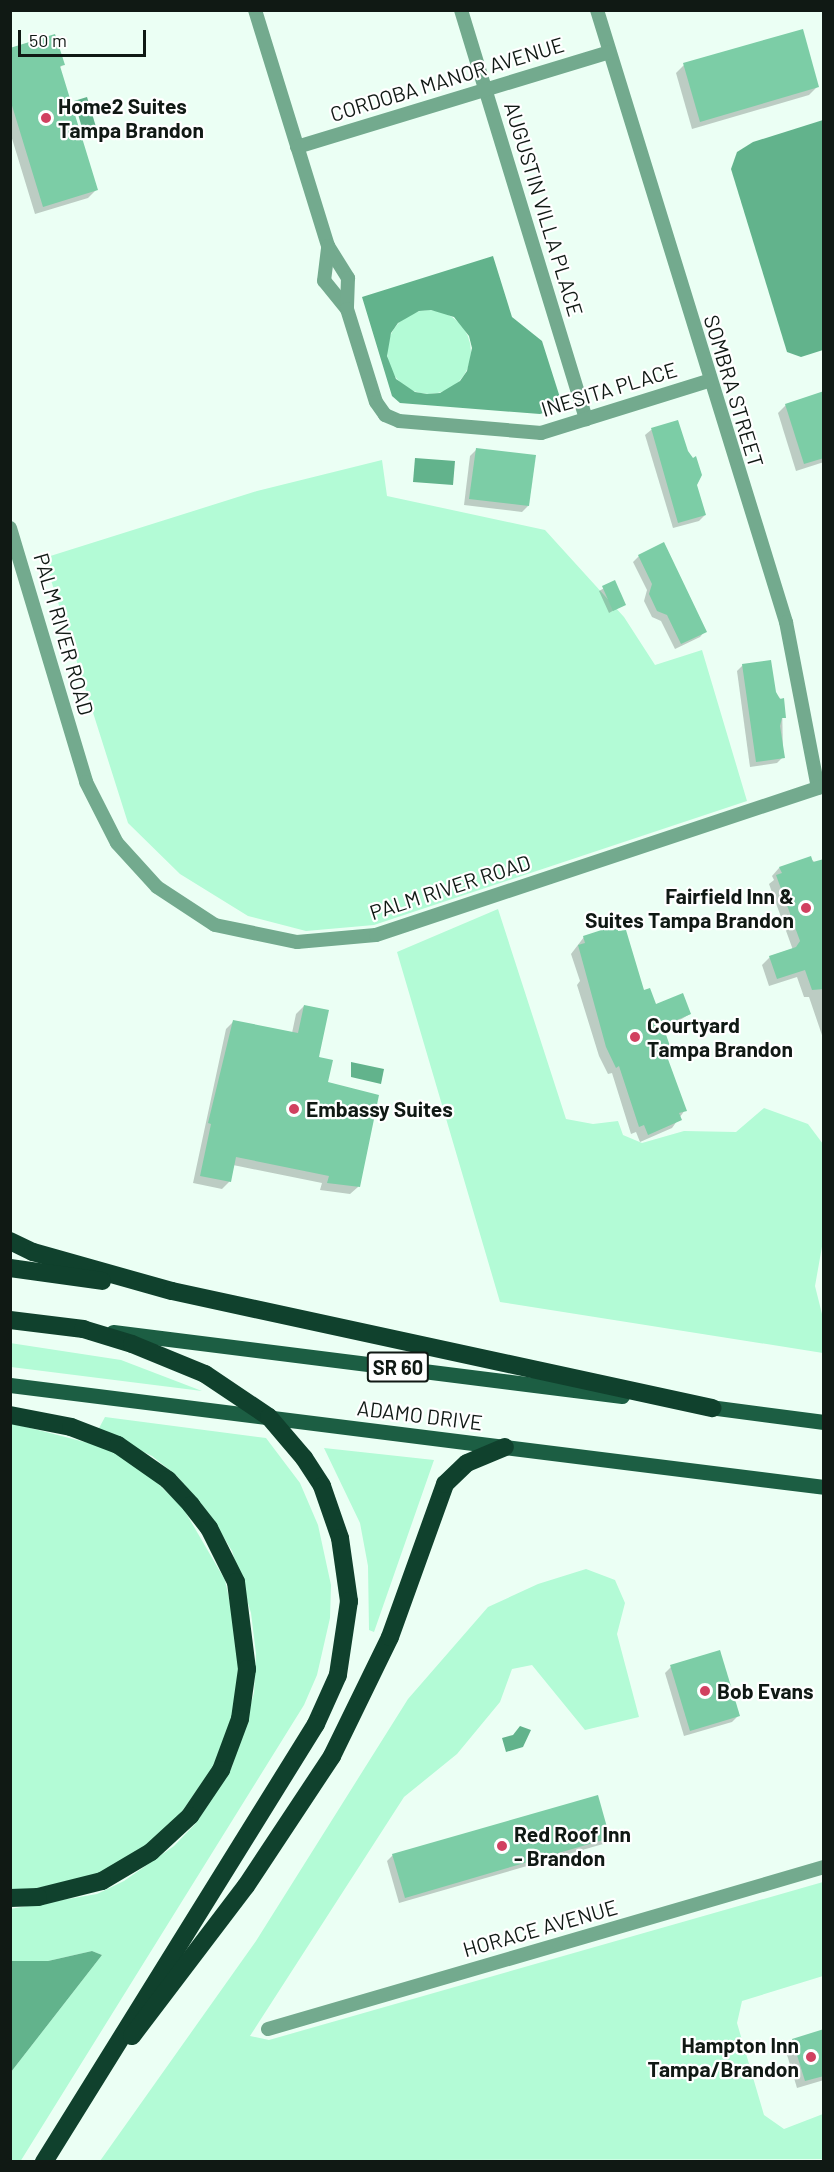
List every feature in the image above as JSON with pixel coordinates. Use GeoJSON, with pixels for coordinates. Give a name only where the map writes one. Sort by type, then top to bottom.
{"type":"FeatureCollection","features":[{"type":"Feature","properties":{"kind":"highway"},"geometry":{"type":"LineString","coordinates":[[10,1241],[33,1252],[172,1291],[712,1408]]}},
{"type":"Feature","properties":{"kind":"highway"},"geometry":{"type":"LineString","coordinates":[[10,1268],[172,1291]]}},
{"type":"Feature","properties":{"kind":"highway","name":"SR 60"},"geometry":{"type":"LineString","coordinates":[[10,1320],[83,1329]]}},
{"type":"Feature","properties":{"kind":"highway"},"geometry":{"type":"LineString","coordinates":[[44,2162],[303,1746],[338,1675],[349,1601],[340,1538],[322,1486],[304,1458],[269,1417],[205,1374],[83,1329]]}},
{"type":"Feature","properties":{"kind":"highway"},"geometry":{"type":"LineString","coordinates":[[10,1415],[71,1427],[118,1445],[176,1489],[209,1528],[236,1582],[247,1669],[240,1719],[221,1770],[190,1816],[151,1852],[102,1881],[38,1897],[10,1898]]}},
{"type":"Feature","properties":{"kind":"highway"},"geometry":{"type":"LineString","coordinates":[[66,2124],[246,1886],[318,1780],[355,1714],[390,1637],[445,1484],[467,1463],[505,1447]]}},
{"type":"Feature","properties":{"kind":"main road","name":"SR 60"},"geometry":{"type":"LineString","coordinates":[[83,1329],[824,1422]]}},
{"type":"Feature","properties":{"kind":"main road","name":"ADAMO DRIVE"},"geometry":{"type":"LineString","coordinates":[[10,1385],[824,1487]]}},
{"type":"Feature","properties":{"kind":"street","name":"INESITA PLACE"},"geometry":{"type":"LineString","coordinates":[[255,10],[328,246],[348,278],[347,309],[376,402],[385,415],[399,421],[541,433],[708,381]]}},
{"type":"Feature","properties":{"kind":"street","name":"AUGUSTIN VILLA PLACE"},"geometry":{"type":"LineString","coordinates":[[461,10],[586,419]]}},
{"type":"Feature","properties":{"kind":"street","name":"SOMBRA STREET"},"geometry":{"type":"LineString","coordinates":[[597,10],[708,381],[786,622],[821,787]]}},
{"type":"Feature","properties":{"kind":"street","name":"CORDOBA MANOR AVENUE"},"geometry":{"type":"LineString","coordinates":[[297,147],[609,52]]}},
{"type":"Feature","properties":{"kind":"street","name":"INESITA PLACE"},"geometry":{"type":"LineString","coordinates":[[328,246],[324,282],[347,309]]}},
{"type":"Feature","properties":{"kind":"street","name":"PALM RIVER ROAD"},"geometry":{"type":"LineString","coordinates":[[10,528],[86,782],[117,843],[157,887],[215,925],[297,942],[376,935],[821,787]]}},
{"type":"Feature","properties":{"kind":"street","name":"HORACE AVENUE"},"geometry":{"type":"LineString","coordinates":[[268,2029],[824,1867]]}},
{"type":"Feature","properties":{"kind":"shaded area"},"geometry":{"type":"Polygon","coordinates":[[[87,97],[96,127],[83,131],[74,101],[87,97]]]}},
{"type":"Feature","properties":{"kind":"shaded area"},"geometry":{"type":"Polygon","coordinates":[[[823,120],[823,350],[801,357],[787,352],[731,169],[737,152],[753,142],[823,120]]]}},
{"type":"Feature","properties":{"kind":"shaded area"},"geometry":{"type":"Polygon","coordinates":[[[493,256],[512,317],[542,341],[563,407],[540,414],[400,403],[392,396],[362,297],[493,256]],[[431,310],[419,311],[398,323],[391,333],[387,356],[396,379],[415,392],[427,394],[440,393],[460,381],[467,371],[472,348],[469,336],[454,317],[431,310]]]}},
{"type":"Feature","properties":{"kind":"shaded area"},"geometry":{"type":"Polygon","coordinates":[[[429,310],[445,313],[459,322],[468,336],[471,352],[468,368],[459,382],[445,391],[429,394],[413,391],[399,382],[390,368],[387,352],[390,336],[399,322],[413,313],[429,310]]]}},
{"type":"Feature","properties":{"kind":"shaded area"},"geometry":{"type":"Polygon","coordinates":[[[415,458],[455,461],[453,485],[413,482],[415,458]]]}},
{"type":"Feature","properties":{"kind":"shaded area"},"geometry":{"type":"Polygon","coordinates":[[[382,460],[387,496],[545,530],[624,617],[655,665],[702,650],[747,801],[374,925],[306,931],[248,916],[180,874],[128,823],[44,558],[257,491],[382,460]]]}},
{"type":"Feature","properties":{"kind":"shaded area"},"geometry":{"type":"Polygon","coordinates":[[[498,909],[566,1119],[593,1124],[618,1121],[623,1135],[642,1143],[684,1131],[736,1132],[764,1108],[808,1124],[823,1144],[823,1241],[815,1286],[823,1318],[823,1353],[500,1302],[397,952],[498,909]]]}},
{"type":"Feature","properties":{"kind":"shaded area"},"geometry":{"type":"Polygon","coordinates":[[[351,1062],[384,1069],[381,1084],[351,1077],[351,1062]]]}},
{"type":"Feature","properties":{"kind":"shaded area"},"geometry":{"type":"Polygon","coordinates":[[[10,1343],[121,1360],[202,1391],[11,1367],[10,1343]]]}},
{"type":"Feature","properties":{"kind":"shaded area"},"geometry":{"type":"Polygon","coordinates":[[[105,1417],[266,1438],[300,1483],[318,1525],[331,1585],[330,1618],[317,1675],[304,1705],[20,2162],[11,2161],[11,2072],[102,1955],[92,1951],[48,1961],[11,1961],[10,1909],[97,1894],[124,1881],[174,1846],[196,1823],[232,1767],[254,1693],[256,1654],[251,1613],[232,1551],[210,1515],[177,1476],[152,1456],[98,1430],[105,1417]]]}},
{"type":"Feature","properties":{"kind":"shaded area"},"geometry":{"type":"Polygon","coordinates":[[[11,1423],[108,1448],[150,1476],[183,1508],[225,1580],[240,1649],[234,1711],[213,1767],[179,1816],[153,1842],[104,1871],[76,1882],[11,1892],[11,1423]]]}},
{"type":"Feature","properties":{"kind":"shaded area"},"geometry":{"type":"Polygon","coordinates":[[[324,1448],[434,1460],[374,1632],[369,1630],[368,1566],[360,1523],[324,1448]]]}},
{"type":"Feature","properties":{"kind":"shaded area"},"geometry":{"type":"Polygon","coordinates":[[[586,1569],[615,1580],[625,1603],[617,1634],[639,1717],[585,1730],[532,1665],[512,1669],[500,1702],[457,1754],[404,1797],[250,2036],[269,2040],[823,1882],[823,1976],[742,2001],[737,2023],[764,2115],[784,2129],[823,2114],[823,2159],[100,2161],[256,1941],[408,1699],[488,1607],[538,1584],[586,1569]]]}},
{"type":"Feature","properties":{"kind":"shaded area"},"geometry":{"type":"Polygon","coordinates":[[[520,1726],[531,1730],[523,1747],[506,1752],[502,1738],[513,1735],[520,1726]]]}},
{"type":"Feature","properties":{"kind":"shaded area"},"geometry":{"type":"Polygon","coordinates":[[[92,1951],[102,1955],[11,2072],[11,1961],[48,1961],[92,1951]]]}},
{"type":"Feature","properties":{"kind":"building"},"geometry":{"type":"Polygon","coordinates":[[[803,29],[819,87],[700,122],[683,63],[803,29]]]}},
{"type":"Feature","properties":{"kind":"building","name":"Home2 Suites Tampa Brandon"},"geometry":{"type":"Polygon","coordinates":[[[55,34],[65,65],[60,66],[98,190],[43,207],[10,99],[10,48],[55,34]]]}},
{"type":"Feature","properties":{"kind":"building"},"geometry":{"type":"Polygon","coordinates":[[[824,391],[824,458],[804,464],[785,404],[824,391]]]}},
{"type":"Feature","properties":{"kind":"building"},"geometry":{"type":"Polygon","coordinates":[[[678,420],[688,451],[693,458],[696,456],[702,475],[697,485],[706,515],[678,523],[651,428],[678,420]]]}},
{"type":"Feature","properties":{"kind":"building"},"geometry":{"type":"Polygon","coordinates":[[[476,448],[536,455],[529,506],[469,499],[476,448]]]}},
{"type":"Feature","properties":{"kind":"building"},"geometry":{"type":"Polygon","coordinates":[[[664,542],[707,632],[681,644],[667,615],[657,611],[649,594],[652,584],[638,555],[664,542]]]}},
{"type":"Feature","properties":{"kind":"building"},"geometry":{"type":"Polygon","coordinates":[[[615,580],[626,605],[613,611],[602,586],[615,580]]]}},
{"type":"Feature","properties":{"kind":"building"},"geometry":{"type":"Polygon","coordinates":[[[771,660],[776,692],[780,699],[784,698],[786,718],[782,718],[780,726],[785,758],[756,762],[742,664],[771,660]]]}},
{"type":"Feature","properties":{"kind":"building","name":"Fairfield Inn & Suites Tampa Brandon"},"geometry":{"type":"Polygon","coordinates":[[[811,856],[813,862],[824,859],[824,989],[812,990],[805,970],[777,979],[769,956],[796,947],[800,941],[776,875],[782,873],[779,867],[811,856]]]}},
{"type":"Feature","properties":{"kind":"building","name":"Courtyard Tampa Brandon"},"geometry":{"type":"Polygon","coordinates":[[[617,925],[618,931],[626,930],[644,990],[650,988],[656,1004],[683,993],[691,1014],[663,1026],[671,1049],[665,1051],[687,1111],[679,1113],[682,1120],[648,1135],[644,1125],[639,1127],[619,1066],[616,1068],[606,1047],[578,945],[585,943],[583,936],[617,925]]]}},
{"type":"Feature","properties":{"kind":"building","name":"Embassy Suites"},"geometry":{"type":"Polygon","coordinates":[[[304,1005],[329,1010],[319,1057],[333,1060],[328,1082],[379,1095],[360,1187],[327,1183],[329,1176],[236,1157],[231,1182],[200,1176],[211,1124],[208,1123],[233,1020],[298,1033],[304,1005]]]}},
{"type":"Feature","properties":{"kind":"building","name":"Bob Evans"},"geometry":{"type":"Polygon","coordinates":[[[720,1650],[740,1716],[690,1731],[670,1665],[720,1650]]]}},
{"type":"Feature","properties":{"kind":"building","name":"Red Roof Inn - Brandon"},"geometry":{"type":"Polygon","coordinates":[[[598,1795],[610,1838],[405,1898],[392,1854],[598,1795]]]}},
{"type":"Feature","properties":{"kind":"building","name":"Hampton Inn Tampa/Brandon"},"geometry":{"type":"Polygon","coordinates":[[[824,2029],[824,2076],[805,2081],[792,2039],[824,2029]]]}},
{"type":"Feature","properties":{"kind":"place","name":"Home2 Suites Tampa Brandon"},"geometry":{"type":"Point","coordinates":[46,118]}},
{"type":"Feature","properties":{"kind":"place","name":"Fairfield Inn & Suites Tampa Brandon"},"geometry":{"type":"Point","coordinates":[806,908]}},
{"type":"Feature","properties":{"kind":"place","name":"Courtyard Tampa Brandon"},"geometry":{"type":"Point","coordinates":[635,1037]}},
{"type":"Feature","properties":{"kind":"place","name":"Embassy Suites"},"geometry":{"type":"Point","coordinates":[294,1109]}},
{"type":"Feature","properties":{"kind":"place","name":"Bob Evans"},"geometry":{"type":"Point","coordinates":[705,1691]}},
{"type":"Feature","properties":{"kind":"place","name":"Red Roof Inn - Brandon"},"geometry":{"type":"Point","coordinates":[502,1846]}},
{"type":"Feature","properties":{"kind":"place","name":"Hampton Inn Tampa/Brandon"},"geometry":{"type":"Point","coordinates":[811,2057]}}]}
